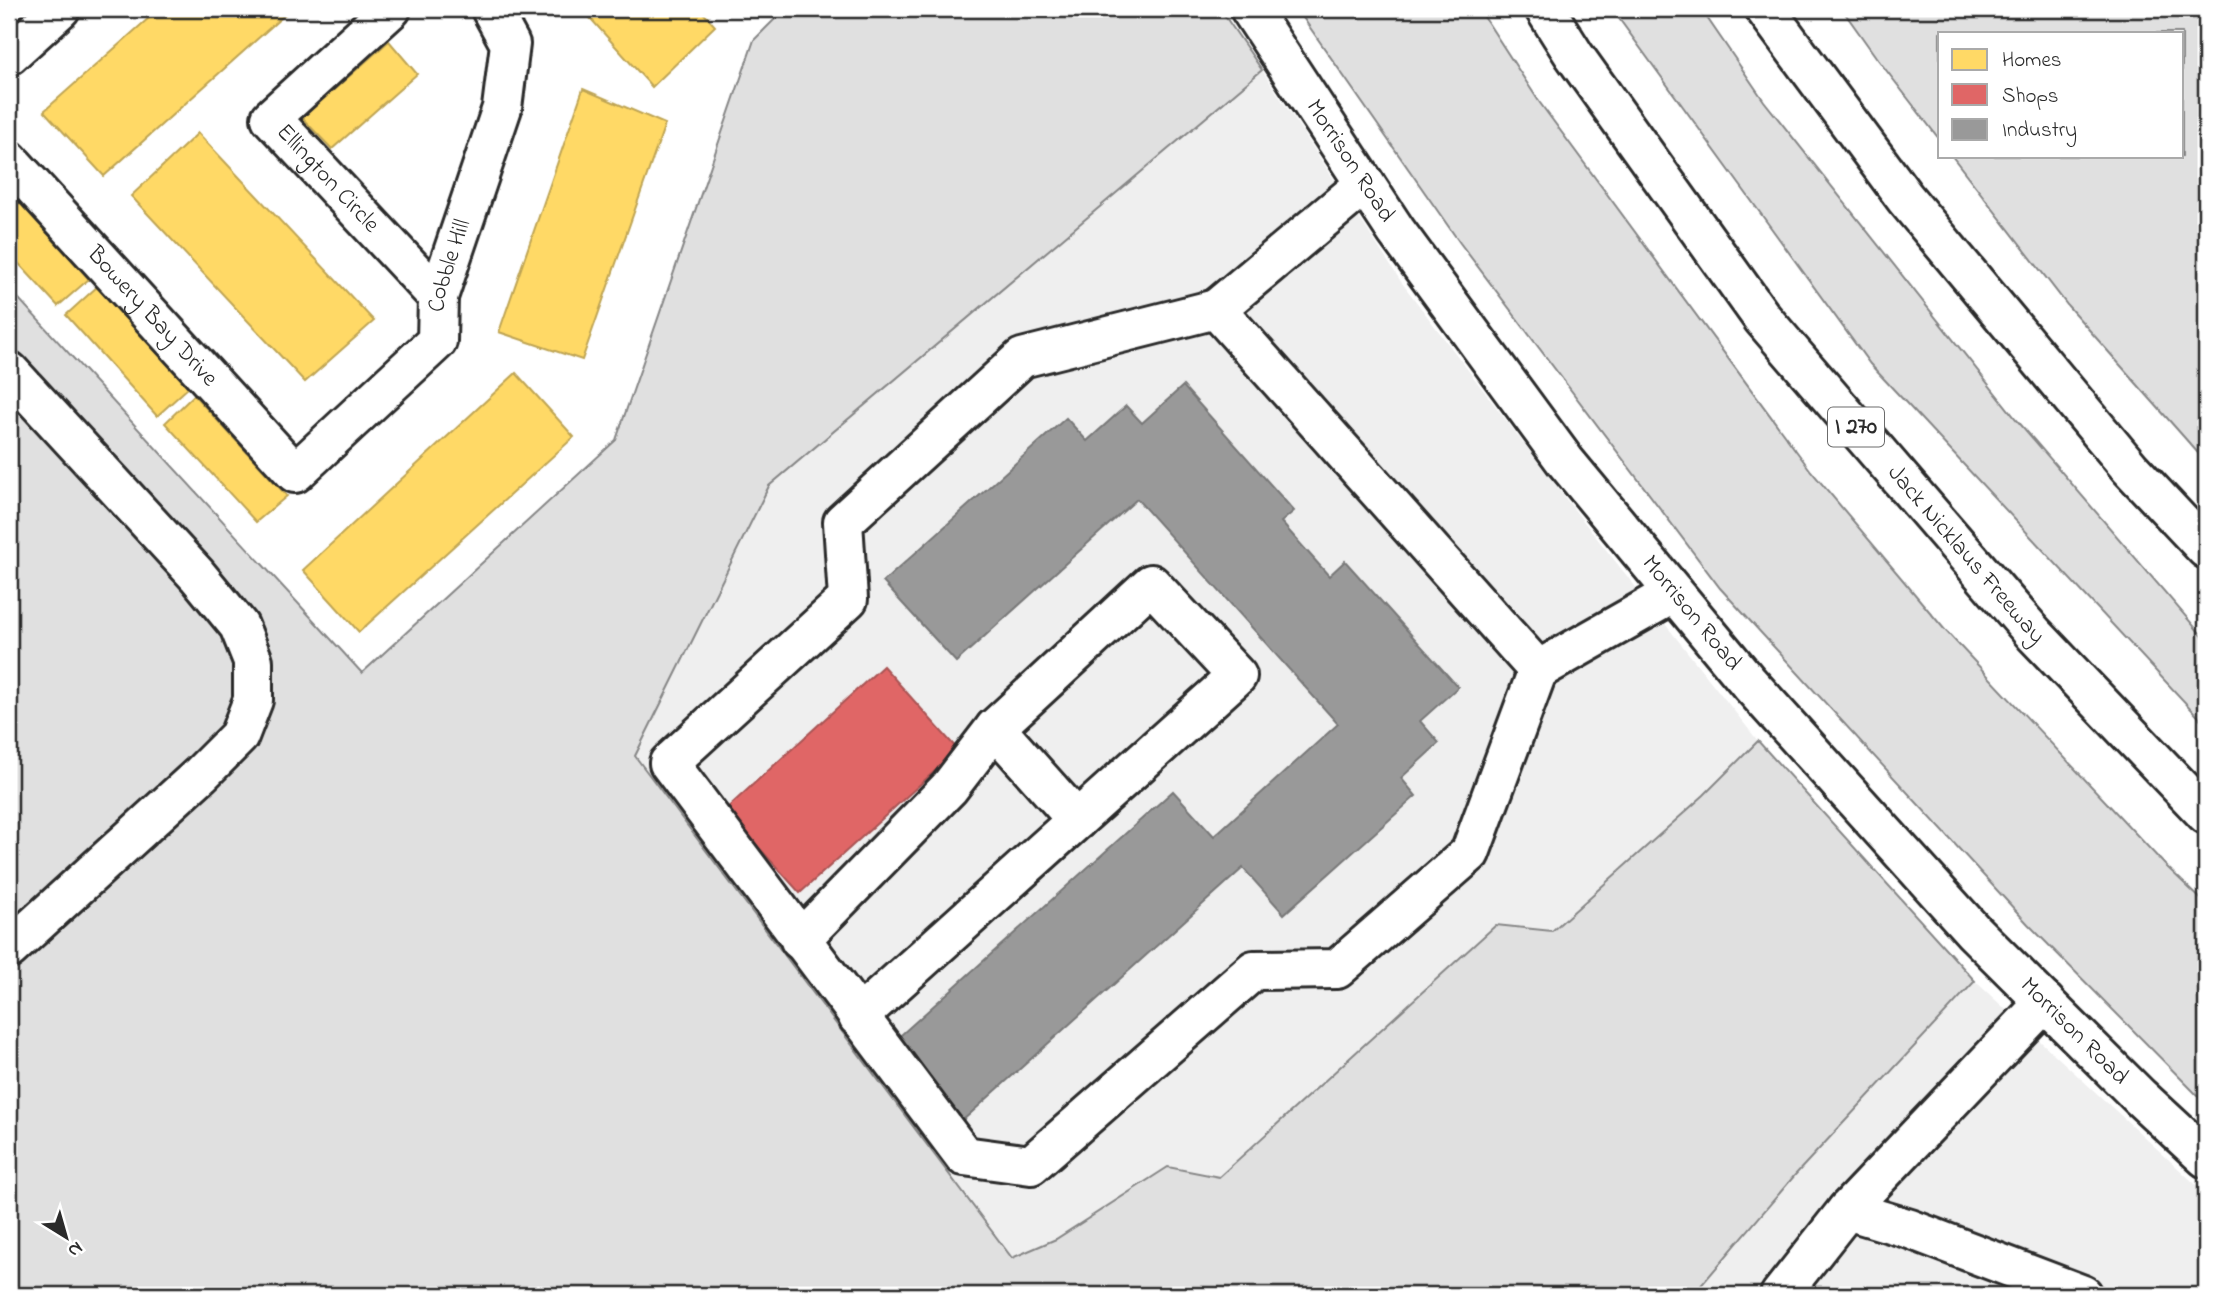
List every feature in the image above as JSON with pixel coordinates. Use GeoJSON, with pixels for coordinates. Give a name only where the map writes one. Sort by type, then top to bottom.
{"type":"FeatureCollection","features":[{"type":"Feature","properties":{"kind":"main road"},"geometry":{"type":"LineString","coordinates":[[9,55],[60,9]]}},
{"type":"Feature","properties":{"kind":"main road","name":"Ellington Circle"},"geometry":{"type":"LineString","coordinates":[[391,9],[271,118],[438,297]]}},
{"type":"Feature","properties":{"kind":"main road","name":"Cobble Hill"},"geometry":{"type":"LineString","coordinates":[[295,474],[437,341],[438,297],[502,108],[510,44],[491,9]]}},
{"type":"Feature","properties":{"kind":"main road","name":"Morrison Road"},"geometry":{"type":"LineString","coordinates":[[1250,9],[1396,231],[1565,461],[1674,593],[1777,714],[1974,932],[2140,1097],[2206,1158]]}},
{"type":"Feature","properties":{"kind":"main road","name":"Jack Nicklaus Freeway"},"geometry":{"type":"LineString","coordinates":[[1545,9],[1574,55],[1763,319],[2034,634],[2206,814]]}},
{"type":"Feature","properties":{"kind":"main road"},"geometry":{"type":"LineString","coordinates":[[1765,9],[1905,198],[2130,468],[2206,549]]}},
{"type":"Feature","properties":{"kind":"main road","name":"Bowery Bay Drive"},"geometry":{"type":"LineString","coordinates":[[9,160],[295,474]]}},
{"type":"Feature","properties":{"kind":"main road"},"geometry":{"type":"LineString","coordinates":[[1365,184],[1216,309],[1022,358],[843,522],[848,599],[669,763],[858,1017],[964,1156],[1031,1165],[1254,970],[1337,969],[1470,853],[1538,670],[1674,593]]}},
{"type":"Feature","properties":{"kind":"main road"},"geometry":{"type":"LineString","coordinates":[[1216,309],[1538,670]]}},
{"type":"Feature","properties":{"kind":"main road"},"geometry":{"type":"LineString","coordinates":[[9,371],[197,575],[239,626],[253,661],[253,700],[239,736],[9,949]]}},
{"type":"Feature","properties":{"kind":"main road"},"geometry":{"type":"LineString","coordinates":[[800,940],[950,788],[995,728],[1151,584],[1237,676],[858,1017]]}},
{"type":"Feature","properties":{"kind":"main road"},"geometry":{"type":"LineString","coordinates":[[995,728],[1077,820]]}},
{"type":"Feature","properties":{"kind":"main road"},"geometry":{"type":"LineString","coordinates":[[1780,1295],[1847,1210],[2045,1002]]}},
{"type":"Feature","properties":{"kind":"main road"},"geometry":{"type":"LineString","coordinates":[[1847,1210],[1910,1229],[2083,1295]]}},
{"type":"Feature","properties":{"kind":"shaded area"},"geometry":{"type":"Polygon","coordinates":[[[785,9],[1220,9],[1262,70],[769,486],[635,756],[1012,1258],[1056,1239],[1168,1167],[1219,1177],[1496,925],[1552,931],[1704,795],[1758,741],[1975,981],[1795,1175],[1693,1295],[9,1295],[9,288],[362,673],[616,440],[754,40],[785,9]]]}},
{"type":"Feature","properties":{"kind":"shaded area"},"geometry":{"type":"Polygon","coordinates":[[[1297,9],[1479,9],[1540,103],[1811,471],[1945,630],[2165,865],[2206,904],[2206,1104],[2028,924],[1720,588],[1460,243],[1297,9]]]}},
{"type":"Feature","properties":{"kind":"shaded area"},"geometry":{"type":"Polygon","coordinates":[[[1612,9],[1701,9],[1764,101],[2016,419],[2206,640],[2206,725],[1870,364],[1612,9]]]}},
{"type":"Feature","properties":{"kind":"shaded area"},"geometry":{"type":"Polygon","coordinates":[[[1842,9],[2206,9],[2206,462],[2068,306],[1954,158],[2184,158],[2184,32],[1938,32],[1938,137],[1842,9]]]}},
{"type":"Feature","properties":{"kind":"shaded area"},"geometry":{"type":"Polygon","coordinates":[[[1262,70],[1402,283],[1569,503],[1758,741],[1704,795],[1552,931],[1495,925],[1219,1177],[1168,1167],[1056,1239],[1011,1259],[635,756],[769,486],[1262,70]]]}},
{"type":"Feature","properties":{"kind":"shaded area"},"geometry":{"type":"Polygon","coordinates":[[[1975,981],[2206,1194],[2206,1295],[1693,1295],[1795,1175],[1975,981]]]}},
{"type":"Feature","properties":{"kind":"building: Homes"},"geometry":{"type":"Polygon","coordinates":[[[159,9],[291,9],[104,176],[44,111],[159,9]]]}},
{"type":"Feature","properties":{"kind":"building: Homes"},"geometry":{"type":"Polygon","coordinates":[[[582,9],[700,9],[715,26],[652,87],[582,9]]]}},
{"type":"Feature","properties":{"kind":"building: Homes"},"geometry":{"type":"Polygon","coordinates":[[[389,41],[417,74],[332,149],[302,118],[389,41]]]}},
{"type":"Feature","properties":{"kind":"building: Homes"},"geometry":{"type":"Polygon","coordinates":[[[583,89],[665,124],[582,360],[499,332],[583,89]]]}},
{"type":"Feature","properties":{"kind":"building: Homes"},"geometry":{"type":"Polygon","coordinates":[[[198,133],[374,321],[305,382],[131,196],[198,133]]]}},
{"type":"Feature","properties":{"kind":"building: Homes"},"geometry":{"type":"Polygon","coordinates":[[[9,191],[89,279],[58,306],[9,253],[9,191]]]}},
{"type":"Feature","properties":{"kind":"building: Homes"},"geometry":{"type":"Polygon","coordinates":[[[98,286],[189,387],[157,416],[66,315],[98,286]]]}},
{"type":"Feature","properties":{"kind":"building: Homes"},"geometry":{"type":"Polygon","coordinates":[[[516,373],[574,437],[359,632],[303,570],[516,373]]]}},
{"type":"Feature","properties":{"kind":"building: Homes"},"geometry":{"type":"Polygon","coordinates":[[[194,395],[287,496],[256,522],[165,423],[194,395]]]}},
{"type":"Feature","properties":{"kind":"building: Shops"},"geometry":{"type":"Polygon","coordinates":[[[883,666],[958,750],[800,893],[725,810],[883,666]]]}},
{"type":"Feature","properties":{"kind":"building: Industry"},"geometry":{"type":"Polygon","coordinates":[[[1183,386],[1294,511],[1281,522],[1329,576],[1345,561],[1458,687],[1420,721],[1439,743],[1401,778],[1416,796],[1284,914],[1243,868],[962,1121],[892,1043],[1173,791],[1214,836],[1338,724],[1137,499],[956,662],[883,582],[1066,418],[1087,441],[1126,406],[1142,423],[1183,386]]]}}]}
